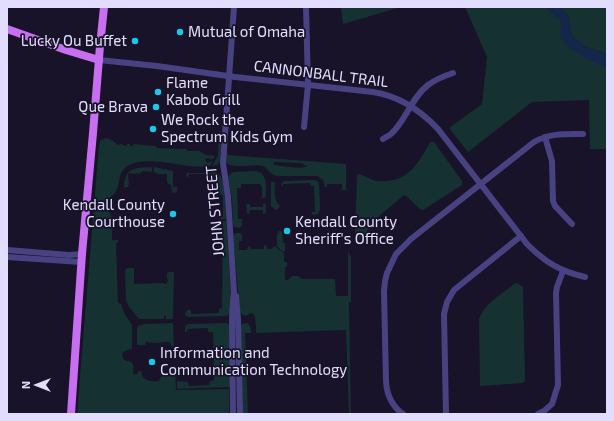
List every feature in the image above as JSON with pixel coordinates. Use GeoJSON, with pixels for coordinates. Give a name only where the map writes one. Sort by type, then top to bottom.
{"type":"FeatureCollection","features":[{"type":"Feature","properties":{"kind":"main road"},"geometry":{"type":"LineString","coordinates":[[71,414],[81,258],[104,7]]}},
{"type":"Feature","properties":{"kind":"main road","name":"CANNONBALL TRAIL"},"geometry":{"type":"LineString","coordinates":[[7,29],[47,44],[99,60]]}},
{"type":"Feature","properties":{"kind":"street","name":"JOHN STREET"},"geometry":{"type":"LineString","coordinates":[[233,414],[232,319],[234,293],[228,197],[223,163],[234,7]]}},
{"type":"Feature","properties":{"kind":"street"},"geometry":{"type":"LineString","coordinates":[[304,127],[308,85],[306,7]]}},
{"type":"Feature","properties":{"kind":"street","name":"CANNONBALL TRAIL"},"geometry":{"type":"LineString","coordinates":[[99,60],[377,93],[394,97],[426,117],[438,129],[521,236],[536,253],[563,271],[585,277]]}},
{"type":"Feature","properties":{"kind":"street"},"geometry":{"type":"LineString","coordinates":[[383,139],[391,134],[396,128],[410,106],[428,84],[453,73]]}},
{"type":"Feature","properties":{"kind":"street"},"geometry":{"type":"LineString","coordinates":[[404,414],[395,412],[386,386],[384,291],[387,273],[396,254],[411,239],[534,142],[556,134],[583,134]]}},
{"type":"Feature","properties":{"kind":"street"},"geometry":{"type":"LineString","coordinates":[[545,137],[552,167],[553,201],[555,206],[572,224]]}},
{"type":"Feature","properties":{"kind":"street"},"geometry":{"type":"LineString","coordinates":[[446,414],[444,314],[447,302],[459,285],[521,236]]}},
{"type":"Feature","properties":{"kind":"street"},"geometry":{"type":"LineString","coordinates":[[7,250],[69,255],[81,258]]}},
{"type":"Feature","properties":{"kind":"street"},"geometry":{"type":"LineString","coordinates":[[7,257],[81,258]]}},
{"type":"Feature","properties":{"kind":"street"},"geometry":{"type":"LineString","coordinates":[[538,414],[552,404],[558,385],[556,293],[563,271]]}},
{"type":"Feature","properties":{"kind":"street","name":"JOHN STREET"},"geometry":{"type":"LineString","coordinates":[[234,293],[238,319],[240,414]]}},
{"type":"Feature","properties":{"kind":"green space"},"geometry":{"type":"Polygon","coordinates":[[[341,7],[401,7],[343,24],[341,7]]]}},
{"type":"Feature","properties":{"kind":"green space"},"geometry":{"type":"Polygon","coordinates":[[[465,7],[546,7],[561,20],[562,26],[593,61],[607,67],[607,149],[590,149],[589,100],[532,102],[468,152],[449,128],[482,104],[487,57],[465,7]]]}},
{"type":"Feature","properties":{"kind":"green space"},"geometry":{"type":"Polygon","coordinates":[[[560,7],[607,7],[607,54],[584,46],[572,36],[568,16],[560,7]]]}},
{"type":"Feature","properties":{"kind":"green space"},"geometry":{"type":"Polygon","coordinates":[[[219,130],[222,134],[220,161],[217,165],[212,166],[218,156],[219,130]]]}},
{"type":"Feature","properties":{"kind":"green space"},"geometry":{"type":"Polygon","coordinates":[[[105,138],[112,140],[117,145],[120,144],[127,146],[127,144],[130,144],[130,146],[133,146],[133,144],[156,146],[157,148],[187,149],[187,151],[200,151],[204,154],[215,157],[211,160],[210,158],[205,159],[207,163],[213,161],[210,166],[200,167],[146,161],[137,162],[130,165],[122,172],[117,189],[109,200],[107,206],[112,218],[112,240],[118,240],[118,243],[116,243],[118,303],[121,304],[125,315],[132,325],[132,349],[122,353],[124,359],[133,364],[133,374],[138,374],[138,371],[141,371],[143,377],[150,381],[159,381],[163,374],[171,373],[175,367],[176,390],[229,389],[229,414],[77,414],[99,145],[100,141],[105,138]]]}},
{"type":"Feature","properties":{"kind":"green space"},"geometry":{"type":"Polygon","coordinates":[[[430,142],[434,142],[462,181],[462,185],[423,210],[405,195],[403,196],[378,217],[360,240],[356,238],[357,175],[359,174],[377,181],[387,181],[403,176],[416,165],[430,142]]]}},
{"type":"Feature","properties":{"kind":"green space"},"geometry":{"type":"Polygon","coordinates":[[[226,153],[228,153],[228,155],[346,164],[346,190],[342,190],[342,184],[327,184],[327,187],[325,187],[323,180],[317,176],[278,176],[273,174],[265,167],[259,165],[233,166],[226,162],[226,153]],[[274,162],[274,165],[299,168],[307,166],[300,163],[274,162]]]}},
{"type":"Feature","properties":{"kind":"green space"},"geometry":{"type":"Polygon","coordinates":[[[152,167],[152,172],[143,171],[139,174],[128,174],[129,185],[128,187],[124,188],[128,172],[140,168],[152,167]]]}},
{"type":"Feature","properties":{"kind":"green space"},"geometry":{"type":"Polygon","coordinates":[[[154,167],[173,171],[173,187],[177,187],[177,191],[175,193],[172,192],[171,185],[167,182],[167,174],[158,174],[154,172],[154,167]]]}},
{"type":"Feature","properties":{"kind":"green space"},"geometry":{"type":"Polygon","coordinates":[[[256,171],[263,174],[266,181],[266,196],[265,198],[262,198],[262,187],[260,184],[241,184],[241,188],[237,188],[238,219],[242,219],[242,225],[240,228],[234,227],[232,199],[228,177],[233,172],[256,171]]]}},
{"type":"Feature","properties":{"kind":"green space"},"geometry":{"type":"Polygon","coordinates":[[[217,172],[223,182],[226,219],[220,219],[223,217],[223,195],[219,194],[218,185],[213,174],[189,174],[188,177],[186,175],[187,173],[217,172]]]}},
{"type":"Feature","properties":{"kind":"green space"},"geometry":{"type":"Polygon","coordinates":[[[315,180],[319,184],[320,209],[318,214],[313,215],[311,212],[315,212],[314,186],[311,186],[310,183],[283,184],[283,187],[281,184],[284,181],[315,180]]]}},
{"type":"Feature","properties":{"kind":"green space"},"geometry":{"type":"Polygon","coordinates":[[[271,182],[275,182],[275,198],[280,206],[277,210],[271,206],[271,182]]]}},
{"type":"Feature","properties":{"kind":"green space"},"geometry":{"type":"Polygon","coordinates":[[[264,203],[266,205],[266,212],[264,214],[263,210],[250,210],[249,214],[247,213],[246,205],[250,204],[250,207],[263,207],[264,203]]]}},
{"type":"Feature","properties":{"kind":"green space"},"geometry":{"type":"Polygon","coordinates":[[[220,221],[226,221],[231,295],[230,313],[226,316],[188,317],[185,315],[187,310],[191,310],[191,314],[219,313],[219,309],[222,308],[223,223],[220,223],[220,221]]]}},
{"type":"Feature","properties":{"kind":"green space"},"geometry":{"type":"Polygon","coordinates":[[[279,231],[282,231],[283,243],[285,243],[285,251],[283,252],[277,246],[277,234],[279,231]]]}},
{"type":"Feature","properties":{"kind":"green space"},"geometry":{"type":"Polygon","coordinates":[[[236,233],[240,233],[242,235],[242,241],[239,241],[239,250],[247,250],[250,246],[251,249],[264,249],[264,245],[267,246],[267,249],[272,249],[276,246],[284,253],[284,262],[287,262],[287,267],[285,267],[284,273],[285,280],[288,280],[292,276],[298,276],[302,279],[335,279],[336,296],[348,296],[348,251],[351,257],[351,302],[349,302],[351,414],[349,414],[346,330],[256,333],[256,321],[254,315],[252,313],[245,316],[240,311],[233,237],[236,233]]]}},
{"type":"Feature","properties":{"kind":"green space"},"geometry":{"type":"Polygon","coordinates":[[[127,268],[134,268],[134,284],[166,284],[168,281],[167,273],[174,272],[173,319],[166,319],[166,316],[164,316],[164,319],[139,319],[129,307],[126,300],[125,270],[127,268]]]}},
{"type":"Feature","properties":{"kind":"green space"},"geometry":{"type":"Polygon","coordinates":[[[517,283],[523,287],[525,381],[523,383],[480,386],[479,320],[481,314],[489,304],[517,283]]]}},
{"type":"Feature","properties":{"kind":"green space"},"geometry":{"type":"Polygon","coordinates":[[[173,323],[174,347],[169,342],[146,342],[145,345],[137,345],[138,326],[144,324],[173,323]]]}},
{"type":"Feature","properties":{"kind":"green space"},"geometry":{"type":"Polygon","coordinates":[[[226,323],[230,325],[230,387],[177,389],[177,381],[188,382],[189,386],[209,385],[210,381],[214,380],[213,332],[208,332],[208,328],[187,329],[187,332],[185,332],[185,326],[188,324],[226,323]]]}},
{"type":"Feature","properties":{"kind":"green space"},"geometry":{"type":"Polygon","coordinates":[[[247,323],[251,329],[251,333],[245,333],[248,414],[241,414],[241,326],[242,324],[247,323]]]}},
{"type":"Feature","properties":{"kind":"water"},"geometry":{"type":"Polygon","coordinates":[[[546,7],[560,7],[568,16],[572,36],[584,46],[607,54],[607,67],[580,55],[567,46],[560,35],[562,26],[561,20],[546,7]]]}},
{"type":"Feature","properties":{"kind":"place","name":"Mutual of Omaha"},"geometry":{"type":"Point","coordinates":[180,32]}},
{"type":"Feature","properties":{"kind":"place","name":"Lucky Ou Buffet"},"geometry":{"type":"Point","coordinates":[135,41]}},
{"type":"Feature","properties":{"kind":"place","name":"Flame Kabob Grill"},"geometry":{"type":"Point","coordinates":[158,92]}},
{"type":"Feature","properties":{"kind":"place","name":"Que Brava"},"geometry":{"type":"Point","coordinates":[156,107]}},
{"type":"Feature","properties":{"kind":"place","name":"We Rock the Spectrum Kids Gym"},"geometry":{"type":"Point","coordinates":[153,129]}},
{"type":"Feature","properties":{"kind":"place","name":"Kendall County Courthouse"},"geometry":{"type":"Point","coordinates":[173,214]}},
{"type":"Feature","properties":{"kind":"place","name":"Kendall County Sheriff's Office"},"geometry":{"type":"Point","coordinates":[287,231]}},
{"type":"Feature","properties":{"kind":"place","name":"Information and Communication Technology"},"geometry":{"type":"Point","coordinates":[152,362]}}]}
